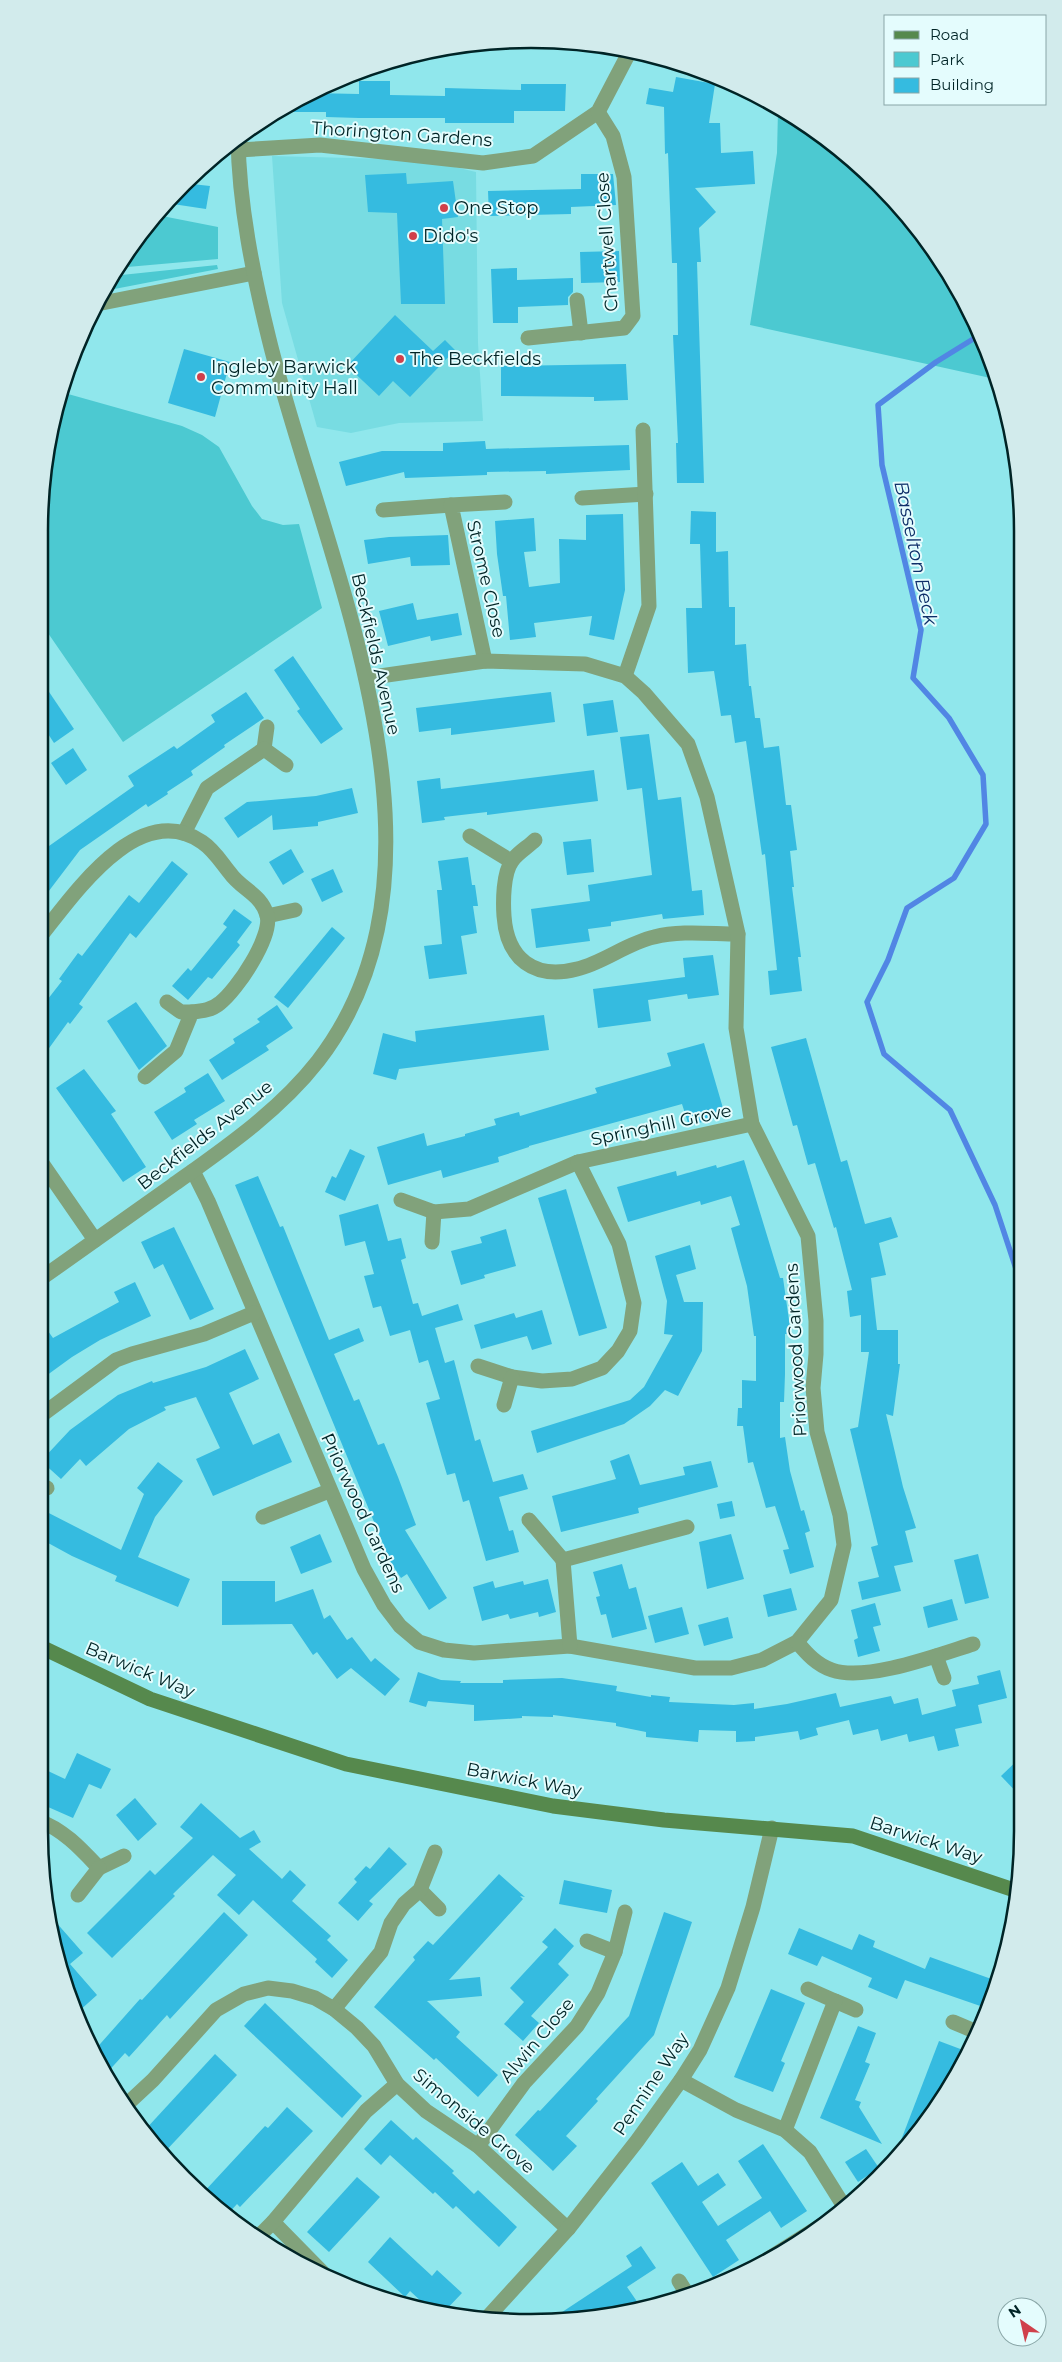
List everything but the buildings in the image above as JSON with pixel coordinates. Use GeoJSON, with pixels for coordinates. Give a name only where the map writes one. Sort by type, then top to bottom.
{"type":"FeatureCollection","features":[{"type":"Feature","properties":{"kind":"street","name":"Thorington Gardens"},"geometry":{"type":"LineString","coordinates":[[241,144],[320,145],[483,162],[533,156],[598,112],[627,57]]}},
{"type":"Feature","properties":{"kind":"street","name":"Chartwell Close"},"geometry":{"type":"LineString","coordinates":[[528,338],[624,328],[633,316],[624,177],[612,136],[598,112]]}},
{"type":"Feature","properties":{"kind":"street","name":"Beckfields Avenue"},"geometry":{"type":"LineString","coordinates":[[48,1274],[258,1122],[292,1090],[319,1059],[348,1012],[365,972],[379,921],[385,857],[378,742],[366,678],[345,594],[269,341],[247,238],[238,146]]}},
{"type":"Feature","properties":{"kind":"street"},"geometry":{"type":"LineString","coordinates":[[105,302],[254,273]]}},
{"type":"Feature","properties":{"kind":"street","name":"Chartwell Close"},"geometry":{"type":"LineString","coordinates":[[577,300],[581,333]]}},
{"type":"Feature","properties":{"kind":"street"},"geometry":{"type":"LineString","coordinates":[[625,676],[649,606],[643,430]]}},
{"type":"Feature","properties":{"kind":"street"},"geometry":{"type":"LineString","coordinates":[[582,498],[646,494]]}},
{"type":"Feature","properties":{"kind":"street","name":"Strome Close"},"geometry":{"type":"LineString","coordinates":[[383,510],[505,502]]}},
{"type":"Feature","properties":{"kind":"street","name":"Strome Close"},"geometry":{"type":"LineString","coordinates":[[450,505],[485,661]]}},
{"type":"Feature","properties":{"kind":"street","name":"Priorwood Gardens"},"geometry":{"type":"LineString","coordinates":[[192,1171],[208,1201],[329,1491],[364,1569],[384,1605],[400,1626],[419,1642],[444,1650],[474,1653],[570,1646],[695,1668],[731,1668],[762,1660],[797,1642],[831,1600],[844,1545],[840,1515],[817,1432],[813,1388],[816,1321],[808,1236],[752,1124],[736,1028],[738,934],[707,797],[688,744],[644,693],[625,676],[586,664],[485,661],[366,678]]}},
{"type":"Feature","properties":{"kind":"street"},"geometry":{"type":"LineString","coordinates":[[184,833],[207,788],[264,749],[267,727]]}},
{"type":"Feature","properties":{"kind":"street"},"geometry":{"type":"LineString","coordinates":[[264,749],[286,765]]}},
{"type":"Feature","properties":{"kind":"street"},"geometry":{"type":"LineString","coordinates":[[48,927],[89,876],[127,844],[147,835],[164,831],[184,833],[202,842],[215,853],[232,876],[256,896],[267,916],[268,928],[264,941],[254,959],[221,1002],[207,1010],[192,1012],[181,1012],[166,1002]]}},
{"type":"Feature","properties":{"kind":"street"},"geometry":{"type":"LineString","coordinates":[[470,836],[511,861]]}},
{"type":"Feature","properties":{"kind":"street"},"geometry":{"type":"LineString","coordinates":[[535,840],[511,861],[502,896],[505,935],[514,952],[527,964],[546,971],[578,969],[654,937],[682,933],[738,934]]}},
{"type":"Feature","properties":{"kind":"street"},"geometry":{"type":"LineString","coordinates":[[267,916],[295,910]]}},
{"type":"Feature","properties":{"kind":"street"},"geometry":{"type":"LineString","coordinates":[[145,1077],[176,1052],[192,1012]]}},
{"type":"Feature","properties":{"kind":"street","name":"Springhill Grove"},"geometry":{"type":"LineString","coordinates":[[401,1200],[434,1212],[469,1209],[578,1162],[752,1124]]}},
{"type":"Feature","properties":{"kind":"street","name":"Springhill Grove"},"geometry":{"type":"LineString","coordinates":[[478,1366],[512,1377],[542,1381],[572,1379],[602,1368],[618,1351],[630,1332],[634,1303],[619,1244],[578,1162]]}},
{"type":"Feature","properties":{"kind":"street"},"geometry":{"type":"LineString","coordinates":[[48,1172],[95,1240]]}},
{"type":"Feature","properties":{"kind":"street"},"geometry":{"type":"LineString","coordinates":[[432,1242],[434,1212]]}},
{"type":"Feature","properties":{"kind":"street"},"geometry":{"type":"LineString","coordinates":[[48,1410],[116,1360],[204,1334],[254,1313]]}},
{"type":"Feature","properties":{"kind":"street"},"geometry":{"type":"LineString","coordinates":[[504,1405],[512,1377]]}},
{"type":"Feature","properties":{"kind":"street"},"geometry":{"type":"LineString","coordinates":[[263,1518],[329,1491]]}},
{"type":"Feature","properties":{"kind":"street"},"geometry":{"type":"LineString","coordinates":[[529,1520],[562,1560],[570,1646]]}},
{"type":"Feature","properties":{"kind":"street"},"geometry":{"type":"LineString","coordinates":[[562,1560],[687,1527]]}},
{"type":"Feature","properties":{"kind":"street"},"geometry":{"type":"LineString","coordinates":[[797,1642],[812,1660],[831,1670],[852,1675],[936,1656],[973,1644]]}},
{"type":"Feature","properties":{"kind":"street","name":"Barwick Way"},"geometry":{"type":"LineString","coordinates":[[48,1650],[150,1699],[346,1764],[553,1806],[664,1820],[853,1836],[1011,1889]]}},
{"type":"Feature","properties":{"kind":"street"},"geometry":{"type":"LineString","coordinates":[[936,1656],[944,1678]]}},
{"type":"Feature","properties":{"kind":"street"},"geometry":{"type":"LineString","coordinates":[[48,1825],[78,1846],[99,1868]]}},
{"type":"Feature","properties":{"kind":"street","name":"Pennine Way"},"geometry":{"type":"LineString","coordinates":[[492,2312],[568,2229],[681,2080],[700,2050],[728,1988],[753,1907],[772,1828]]}},
{"type":"Feature","properties":{"kind":"street"},"geometry":{"type":"LineString","coordinates":[[334,2009],[381,1952],[391,1923],[404,1904],[420,1890],[435,1852]]}},
{"type":"Feature","properties":{"kind":"street"},"geometry":{"type":"LineString","coordinates":[[78,1895],[99,1868],[124,1856]]}},
{"type":"Feature","properties":{"kind":"street"},"geometry":{"type":"LineString","coordinates":[[420,1890],[439,1909]]}},
{"type":"Feature","properties":{"kind":"street","name":"Alwin Close"},"geometry":{"type":"LineString","coordinates":[[478,2146],[524,2083],[578,2026],[598,1994],[615,1952],[625,1912]]}},
{"type":"Feature","properties":{"kind":"street"},"geometry":{"type":"LineString","coordinates":[[587,1941],[615,1952]]}},
{"type":"Feature","properties":{"kind":"street","name":"Simonside Grove"},"geometry":{"type":"LineString","coordinates":[[130,2101],[153,2080],[216,2010],[244,1994],[268,1988],[292,1991],[315,1998],[334,2009],[357,2028],[374,2046],[397,2084],[426,2111],[478,2146],[568,2229]]}},
{"type":"Feature","properties":{"kind":"street"},"geometry":{"type":"LineString","coordinates":[[808,1989],[856,2010]]}},
{"type":"Feature","properties":{"kind":"street"},"geometry":{"type":"LineString","coordinates":[[786,2130],[835,2001]]}},
{"type":"Feature","properties":{"kind":"street"},"geometry":{"type":"LineString","coordinates":[[953,2022],[972,2030]]}},
{"type":"Feature","properties":{"kind":"street"},"geometry":{"type":"LineString","coordinates":[[681,2080],[736,2110],[786,2130],[810,2152],[841,2202]]}},
{"type":"Feature","properties":{"kind":"street"},"geometry":{"type":"LineString","coordinates":[[262,2233],[354,2124],[397,2084]]}},
{"type":"Feature","properties":{"kind":"street"},"geometry":{"type":"LineString","coordinates":[[273,2222],[315,2264]]}},
{"type":"Feature","properties":{"kind":"street"},"geometry":{"type":"LineString","coordinates":[[679,2281],[684,2290]]}},
{"type":"Feature","properties":{"kind":"shaded area"},"geometry":{"type":"Polygon","coordinates":[[[272,156],[389,159],[446,165],[476,172],[478,343],[483,421],[399,423],[351,433],[317,427],[282,303],[272,156]]]}},
{"type":"Feature","properties":{"kind":"green space"},"geometry":{"type":"Polygon","coordinates":[[[778,115],[825,147],[850,167],[895,212],[933,262],[950,289],[978,346],[990,378],[750,325],[777,153],[778,115]]]}},
{"type":"Feature","properties":{"kind":"green space"},"geometry":{"type":"Polygon","coordinates":[[[164,216],[218,227],[218,259],[126,267],[164,216]]]}},
{"type":"Feature","properties":{"kind":"green space"},"geometry":{"type":"Polygon","coordinates":[[[217,265],[218,269],[112,290],[121,275],[217,265]]]}},
{"type":"Feature","properties":{"kind":"green space"},"geometry":{"type":"Polygon","coordinates":[[[68,394],[182,426],[202,435],[219,447],[252,506],[262,519],[283,525],[299,524],[322,608],[123,742],[48,633],[49,499],[57,437],[68,394]]]}},
{"type":"Feature","properties":{"kind":"waterway","name":"Basselton Beck"},"geometry":{"type":"LineString","coordinates":[[974,338],[936,362],[878,405],[882,465],[921,630],[913,678],[949,718],[983,775],[986,824],[954,878],[907,908],[888,960],[867,1002],[884,1054],[950,1110],[995,1205],[1014,1263]]}},
{"type":"Feature","properties":{"kind":"place","name":"One Stop"},"geometry":{"type":"Point","coordinates":[444,208]}},
{"type":"Feature","properties":{"kind":"place","name":"Dido's"},"geometry":{"type":"Point","coordinates":[413,236]}},
{"type":"Feature","properties":{"kind":"place","name":"The Beckfields"},"geometry":{"type":"Point","coordinates":[400,359]}},
{"type":"Feature","properties":{"kind":"place","name":"Ingleby Barwick Community Hall"},"geometry":{"type":"Point","coordinates":[201,377]}}]}
